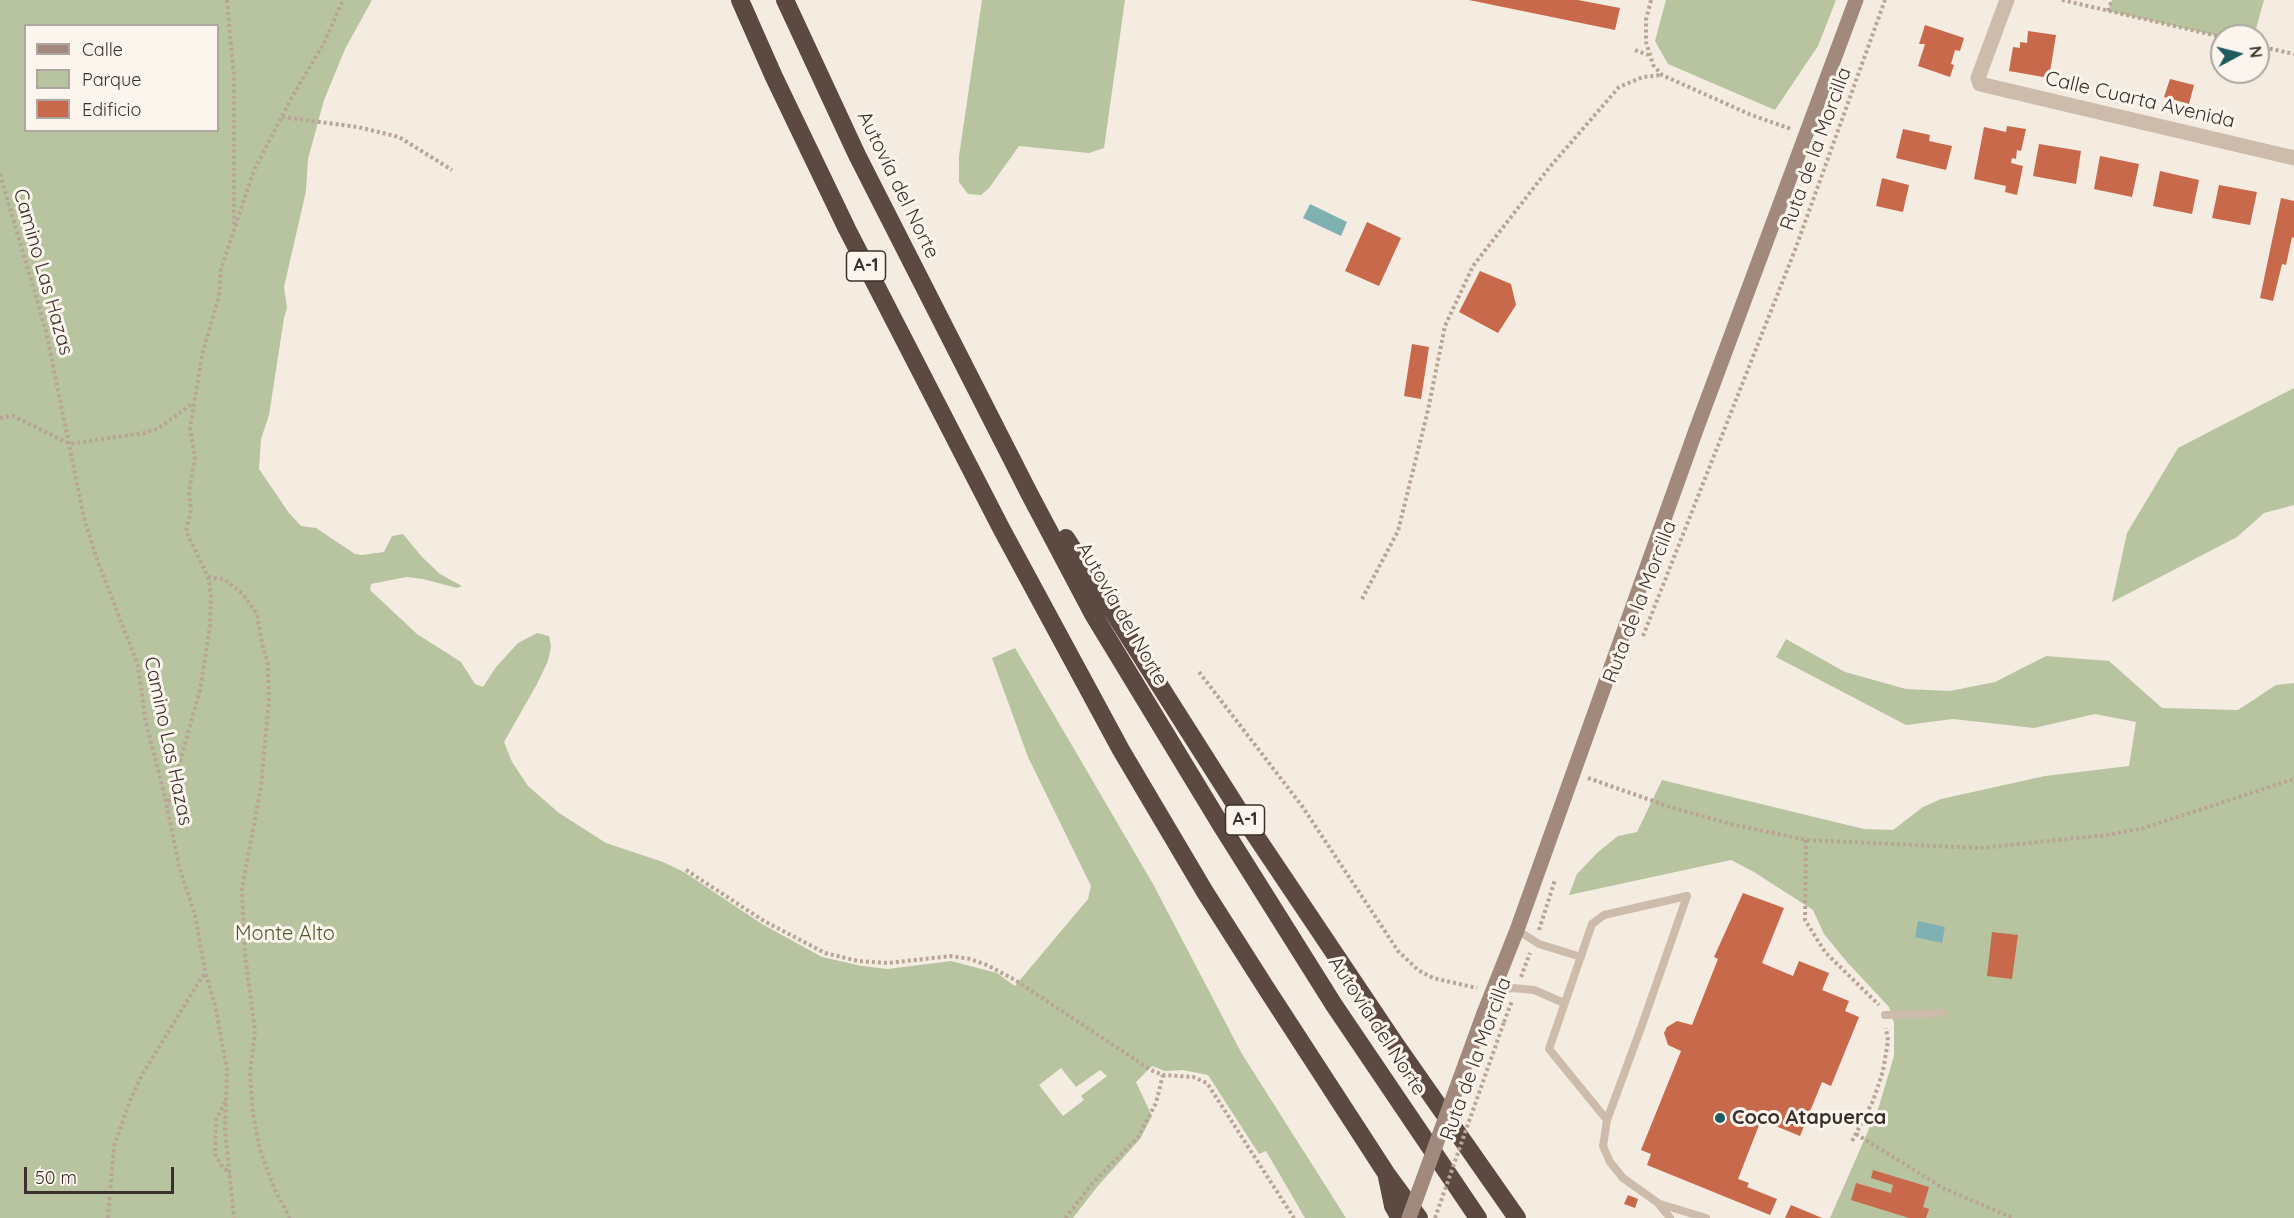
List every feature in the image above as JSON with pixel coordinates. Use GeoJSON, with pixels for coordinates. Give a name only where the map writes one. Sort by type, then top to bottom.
{"type":"FeatureCollection","features":[{"type":"Feature","properties":{"kind":"highway","name":"A-1"},"geometry":{"type":"LineString","coordinates":[[740,0],[847,229],[1001,528],[1120,750],[1211,902],[1386,1173],[1393,1206],[1400,1218]]}},
{"type":"Feature","properties":{"kind":"highway","name":"Autovía del Norte"},"geometry":{"type":"LineString","coordinates":[[785,0],[857,155],[1093,614],[1334,1005],[1478,1218]]}},
{"type":"Feature","properties":{"kind":"highway","name":"A-1"},"geometry":{"type":"LineString","coordinates":[[988,411],[1113,615],[1245,820],[1396,1045],[1517,1218]]}},
{"type":"Feature","properties":{"kind":"highway"},"geometry":{"type":"LineString","coordinates":[[1386,1173],[1419,1218]]}},
{"type":"Feature","properties":{"kind":"main road"},"geometry":{"type":"LineString","coordinates":[[1409,1218],[1492,990],[1517,930],[1856,0]]}},
{"type":"Feature","properties":{"kind":"street","name":"Calle Cuarta Avenida"},"geometry":{"type":"LineString","coordinates":[[2007,0],[1978,81],[1980,84],[2294,158]]}},
{"type":"Feature","properties":{"kind":"lane"},"geometry":{"type":"LineString","coordinates":[[1606,1120],[1549,1049],[1592,924],[1604,915],[1688,896],[1606,1120],[1603,1146],[1610,1162],[1623,1178],[1658,1203],[1670,1218]]}},
{"type":"Feature","properties":{"kind":"lane"},"geometry":{"type":"LineString","coordinates":[[1517,930],[1550,948],[1581,957]]}},
{"type":"Feature","properties":{"kind":"lane"},"geometry":{"type":"LineString","coordinates":[[1492,990],[1517,988],[1534,990],[1564,1003]]}},
{"type":"Feature","properties":{"kind":"lane"},"geometry":{"type":"LineString","coordinates":[[1885,1015],[1942,1013]]}},
{"type":"Feature","properties":{"kind":"lane"},"geometry":{"type":"LineString","coordinates":[[1658,1203],[1706,1218]]}},
{"type":"Feature","properties":{"kind":"path"},"geometry":{"type":"LineString","coordinates":[[227,0],[234,77],[234,228]]}},
{"type":"Feature","properties":{"kind":"path"},"geometry":{"type":"LineString","coordinates":[[167,808],[200,690],[210,626],[211,595],[208,577],[186,531],[191,510],[189,492],[195,457],[190,429],[202,355],[219,296],[221,269],[254,170],[324,43],[343,0]]}},
{"type":"Feature","properties":{"kind":"path"},"geometry":{"type":"LineString","coordinates":[[1651,0],[1646,20],[1646,42],[1653,65],[1662,75],[1749,114],[1806,134]]}},
{"type":"Feature","properties":{"kind":"path","name":"Ruta de la Morcilla"},"geometry":{"type":"LineString","coordinates":[[1639,646],[1795,249],[1885,0]]}},
{"type":"Feature","properties":{"kind":"path"},"geometry":{"type":"LineString","coordinates":[[2062,0],[2210,34]]}},
{"type":"Feature","properties":{"kind":"path"},"geometry":{"type":"LineString","coordinates":[[2108,11],[2112,0]]}},
{"type":"Feature","properties":{"kind":"path"},"geometry":{"type":"LineString","coordinates":[[2270,49],[2294,54]]}},
{"type":"Feature","properties":{"kind":"path"},"geometry":{"type":"LineString","coordinates":[[1635,50],[1649,56]]}},
{"type":"Feature","properties":{"kind":"path"},"geometry":{"type":"LineString","coordinates":[[1362,599],[1398,531],[1428,410],[1445,326],[1473,266],[1549,168],[1619,87],[1643,76],[1662,75]]}},
{"type":"Feature","properties":{"kind":"path"},"geometry":{"type":"LineString","coordinates":[[282,117],[358,127],[399,137],[452,170]]}},
{"type":"Feature","properties":{"kind":"path","name":"Camino Las Hazas"},"geometry":{"type":"LineString","coordinates":[[0,174],[46,330],[88,535],[138,665],[146,723],[179,866],[195,915],[205,971],[223,1041],[227,1070],[225,1130],[234,1218]]}},
{"type":"Feature","properties":{"kind":"path"},"geometry":{"type":"LineString","coordinates":[[0,418],[13,416],[70,444],[144,433],[159,428],[193,403]]}},
{"type":"Feature","properties":{"kind":"path"},"geometry":{"type":"LineString","coordinates":[[208,577],[224,579],[243,594],[257,614],[268,665],[269,700],[261,787],[242,889],[245,954],[255,1031],[250,1073],[253,1114],[260,1150],[275,1190],[290,1218]]}},
{"type":"Feature","properties":{"kind":"path"},"geometry":{"type":"LineString","coordinates":[[1199,672],[1302,806],[1398,951],[1418,970],[1434,978],[1492,990]]}},
{"type":"Feature","properties":{"kind":"path"},"geometry":{"type":"LineString","coordinates":[[1590,779],[1594,768]]}},
{"type":"Feature","properties":{"kind":"path"},"geometry":{"type":"LineString","coordinates":[[1573,772],[1681,810],[1731,824],[1806,840],[1980,848],[2098,836],[2144,828],[2294,779]]}},
{"type":"Feature","properties":{"kind":"path"},"geometry":{"type":"LineString","coordinates":[[1806,840],[1805,920],[1825,952],[1884,1010],[1885,1015],[1888,1041],[1883,1071],[1873,1101],[1852,1141]]}},
{"type":"Feature","properties":{"kind":"path"},"geometry":{"type":"LineString","coordinates":[[686,870],[764,921],[825,953],[888,963],[951,956],[987,965],[1151,1070],[1163,1075],[1194,1077],[1207,1083],[1294,1218]]}},
{"type":"Feature","properties":{"kind":"path","name":"Ruta de la Morcilla"},"geometry":{"type":"LineString","coordinates":[[1435,1218],[1557,876]]}},
{"type":"Feature","properties":{"kind":"path"},"geometry":{"type":"LineString","coordinates":[[108,1218],[114,1146],[132,1098],[143,1073],[205,971]]}},
{"type":"Feature","properties":{"kind":"path"},"geometry":{"type":"LineString","coordinates":[[1065,1218],[1091,1185],[1138,1137],[1156,1103],[1163,1075]]}},
{"type":"Feature","properties":{"kind":"path"},"geometry":{"type":"LineString","coordinates":[[226,1099],[216,1120],[214,1137],[215,1154],[230,1174]]}},
{"type":"Feature","properties":{"kind":"path"},"geometry":{"type":"LineString","coordinates":[[1856,1134],[1943,1188],[2013,1218]]}},
{"type":"Feature","properties":{"kind":"green space","name":"Monte Alto"},"geometry":{"type":"Polygon","coordinates":[[[0,0],[372,0],[345,49],[324,100],[308,159],[306,191],[284,287],[287,308],[269,415],[261,439],[259,469],[289,513],[301,526],[316,528],[355,554],[362,555],[384,552],[392,536],[403,534],[440,574],[462,586],[457,588],[406,577],[371,584],[370,590],[417,634],[461,662],[475,684],[483,687],[496,667],[518,643],[537,633],[549,636],[551,646],[548,661],[504,742],[512,762],[528,786],[559,813],[606,843],[663,862],[684,872],[762,924],[822,957],[888,969],[951,961],[997,973],[1015,986],[1088,899],[1091,886],[1028,757],[992,658],[1015,648],[1153,884],[1242,1054],[1346,1218],[1305,1218],[1266,1151],[1259,1154],[1208,1075],[1183,1070],[1165,1071],[1152,1066],[1136,1082],[1152,1116],[1140,1139],[1073,1218],[0,1218],[0,0]],[[1061,1068],[1039,1085],[1063,1116],[1084,1100],[1081,1096],[1107,1076],[1100,1070],[1076,1087],[1061,1068]]]}},
{"type":"Feature","properties":{"kind":"green space"},"geometry":{"type":"Polygon","coordinates":[[[982,0],[1125,0],[1104,148],[1089,153],[1019,146],[989,188],[981,195],[968,194],[959,182],[959,156],[982,0]]]}},
{"type":"Feature","properties":{"kind":"green space"},"geometry":{"type":"Polygon","coordinates":[[[1666,0],[1836,0],[1818,46],[1775,110],[1668,64],[1655,41],[1666,0]]]}},
{"type":"Feature","properties":{"kind":"green space"},"geometry":{"type":"Polygon","coordinates":[[[2112,0],[2264,0],[2257,24],[2210,24],[2210,34],[2108,11],[2112,0]]]}},
{"type":"Feature","properties":{"kind":"green space"},"geometry":{"type":"Polygon","coordinates":[[[2294,388],[2294,505],[2264,513],[2237,537],[2112,602],[2127,533],[2178,448],[2294,388]]]}},
{"type":"Feature","properties":{"kind":"green space"},"geometry":{"type":"Polygon","coordinates":[[[1786,639],[1845,672],[1906,689],[1950,691],[1995,682],[2046,656],[2109,661],[2162,708],[2238,710],[2276,685],[2294,683],[2294,1218],[1830,1218],[1879,1106],[1894,1056],[1894,1023],[1889,1007],[1824,934],[1813,910],[1731,860],[1569,895],[1577,874],[1598,852],[1618,836],[1637,832],[1662,780],[1864,829],[1893,830],[1923,807],[1941,799],[2045,776],[2129,766],[2136,722],[2095,714],[2034,728],[1953,719],[1906,725],[1776,657],[1786,639]]]}},
{"type":"Feature","properties":{"kind":"water"},"geometry":{"type":"Polygon","coordinates":[[[1310,204],[1347,222],[1341,236],[1303,218],[1310,204]]]}},
{"type":"Feature","properties":{"kind":"water"},"geometry":{"type":"Polygon","coordinates":[[[1918,921],[1945,927],[1942,943],[1915,937],[1918,921]]]}},
{"type":"Feature","properties":{"kind":"building"},"geometry":{"type":"Polygon","coordinates":[[[1469,0],[1578,0],[1620,8],[1615,30],[1469,0]]]}},
{"type":"Feature","properties":{"kind":"building"},"geometry":{"type":"Polygon","coordinates":[[[1925,25],[1964,38],[1960,51],[1955,50],[1950,77],[1918,66],[1925,44],[1919,44],[1925,25]]]}},
{"type":"Feature","properties":{"kind":"building"},"geometry":{"type":"Polygon","coordinates":[[[2028,31],[2056,35],[2049,78],[2009,71],[2013,47],[2020,48],[2020,42],[2027,43],[2028,31]]]}},
{"type":"Feature","properties":{"kind":"building"},"geometry":{"type":"Polygon","coordinates":[[[2170,79],[2194,85],[2189,104],[2164,97],[2170,79]]]}},
{"type":"Feature","properties":{"kind":"building"},"geometry":{"type":"Polygon","coordinates":[[[2007,126],[2026,129],[2021,151],[2017,150],[2016,159],[2012,158],[2011,163],[2023,166],[2017,195],[2005,192],[2006,186],[1974,179],[1984,127],[2006,132],[2007,126]]]}},
{"type":"Feature","properties":{"kind":"building"},"geometry":{"type":"Polygon","coordinates":[[[1903,129],[1930,135],[1929,141],[1952,146],[1946,170],[1896,158],[1903,129]]]}},
{"type":"Feature","properties":{"kind":"building"},"geometry":{"type":"Polygon","coordinates":[[[2039,144],[2081,151],[2076,184],[2033,176],[2039,144]]]}},
{"type":"Feature","properties":{"kind":"building"},"geometry":{"type":"Polygon","coordinates":[[[2100,156],[2139,164],[2132,197],[2094,189],[2100,156]]]}},
{"type":"Feature","properties":{"kind":"building"},"geometry":{"type":"Polygon","coordinates":[[[2160,171],[2199,180],[2192,214],[2153,206],[2160,171]]]}},
{"type":"Feature","properties":{"kind":"building"},"geometry":{"type":"Polygon","coordinates":[[[1882,178],[1909,185],[1903,212],[1876,206],[1882,178]]]}},
{"type":"Feature","properties":{"kind":"building"},"geometry":{"type":"Polygon","coordinates":[[[2219,185],[2257,192],[2250,225],[2212,218],[2219,185]]]}},
{"type":"Feature","properties":{"kind":"building"},"geometry":{"type":"Polygon","coordinates":[[[2281,198],[2294,201],[2294,238],[2292,237],[2286,265],[2282,264],[2273,301],[2260,298],[2281,198]]]}},
{"type":"Feature","properties":{"kind":"building"},"geometry":{"type":"Polygon","coordinates":[[[1367,222],[1401,238],[1379,286],[1345,271],[1367,222]]]}},
{"type":"Feature","properties":{"kind":"building"},"geometry":{"type":"Polygon","coordinates":[[[1480,271],[1511,284],[1516,305],[1498,333],[1459,312],[1480,271]]]}},
{"type":"Feature","properties":{"kind":"building"},"geometry":{"type":"Polygon","coordinates":[[[1412,344],[1429,347],[1421,399],[1404,396],[1412,344]]]}},
{"type":"Feature","properties":{"kind":"building"},"geometry":{"type":"Polygon","coordinates":[[[1743,893],[1784,908],[1762,963],[1793,976],[1799,961],[1829,973],[1822,990],[1849,1001],[1845,1011],[1859,1017],[1831,1086],[1822,1082],[1800,1136],[1761,1120],[1738,1179],[1749,1183],[1747,1187],[1777,1199],[1770,1215],[1647,1165],[1651,1154],[1641,1150],[1681,1051],[1668,1045],[1664,1033],[1667,1027],[1677,1021],[1692,1025],[1718,959],[1714,957],[1743,893]]]}},
{"type":"Feature","properties":{"kind":"building"},"geometry":{"type":"Polygon","coordinates":[[[1992,932],[2018,935],[2012,979],[1987,976],[1992,932]]]}},
{"type":"Feature","properties":{"kind":"building"},"geometry":{"type":"Polygon","coordinates":[[[1873,1170],[1929,1187],[1923,1207],[1929,1209],[1926,1218],[1909,1218],[1851,1200],[1856,1183],[1891,1193],[1893,1185],[1871,1178],[1873,1170]]]}},
{"type":"Feature","properties":{"kind":"building"},"geometry":{"type":"Polygon","coordinates":[[[1628,1195],[1638,1199],[1635,1208],[1624,1204],[1628,1195]]]}},
{"type":"Feature","properties":{"kind":"building"},"geometry":{"type":"Polygon","coordinates":[[[1791,1205],[1822,1218],[1785,1218],[1791,1205]]]}},
{"type":"Feature","properties":{"kind":"place","name":"Coco Atapuerca"},"geometry":{"type":"Point","coordinates":[1720,1118]}}]}
